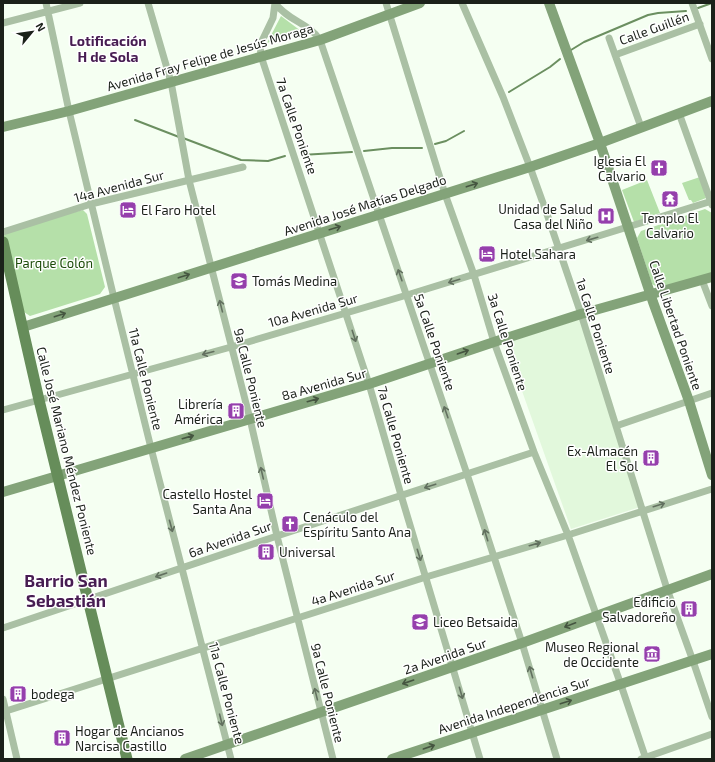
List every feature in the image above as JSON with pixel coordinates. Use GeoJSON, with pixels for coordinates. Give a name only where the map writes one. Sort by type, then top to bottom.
{"type":"FeatureCollection","features":[{"type":"Feature","properties":{"kind":"main road","name":"Calle José Mariano Méndez Poniente"},"geometry":{"type":"LineString","coordinates":[[3,242],[6,274],[23,327],[39,400],[127,759]]}},
{"type":"Feature","properties":{"kind":"street"},"geometry":{"type":"LineString","coordinates":[[3,23],[47,7],[80,3]]}},
{"type":"Feature","properties":{"kind":"street","name":"9a Calle Poniente"},"geometry":{"type":"LineString","coordinates":[[148,3],[170,82],[189,180],[250,419],[297,619],[333,759]]}},
{"type":"Feature","properties":{"kind":"street","name":"5a Calle Poniente"},"geometry":{"type":"LineString","coordinates":[[275,3],[285,14],[316,34],[320,40],[467,474],[522,643],[557,759]]}},
{"type":"Feature","properties":{"kind":"street","name":"5a Calle Poniente"},"geometry":{"type":"LineString","coordinates":[[261,56],[260,45],[273,18],[275,3]]}},
{"type":"Feature","properties":{"kind":"street","name":"3a Calle Poniente"},"geometry":{"type":"LineString","coordinates":[[386,3],[445,194],[474,274],[494,342],[534,452],[568,535],[621,684],[644,759]]}},
{"type":"Feature","properties":{"kind":"street","name":"Avenida Fray Felipe de Jesús Moraga"},"geometry":{"type":"LineString","coordinates":[[3,127],[69,111],[320,40],[420,3]]}},
{"type":"Feature","properties":{"kind":"street","name":"1a Calle Poniente"},"geometry":{"type":"LineString","coordinates":[[462,3],[503,97],[530,167],[581,314],[641,510],[712,718]]}},
{"type":"Feature","properties":{"kind":"street","name":"Calle Libertad Poniente"},"geometry":{"type":"LineString","coordinates":[[549,3],[600,143],[689,401],[712,475]]}},
{"type":"Feature","properties":{"kind":"street"},"geometry":{"type":"LineString","coordinates":[[692,3],[712,58]]}},
{"type":"Feature","properties":{"kind":"street","name":"11a Calle Poniente"},"geometry":{"type":"LineString","coordinates":[[47,7],[91,204],[151,448],[231,759]]}},
{"type":"Feature","properties":{"kind":"street","name":"Calle Guillén"},"geometry":{"type":"LineString","coordinates":[[615,55],[700,24]]}},
{"type":"Feature","properties":{"kind":"street"},"geometry":{"type":"LineString","coordinates":[[609,38],[641,127]]}},
{"type":"Feature","properties":{"kind":"street","name":"7a Calle Poniente"},"geometry":{"type":"LineString","coordinates":[[261,56],[370,384],[401,495],[480,759]]}},
{"type":"Feature","properties":{"kind":"street","name":"Avenida José Matías Delgado"},"geometry":{"type":"LineString","coordinates":[[23,327],[530,167],[600,143],[712,101]]}},
{"type":"Feature","properties":{"kind":"street"},"geometry":{"type":"LineString","coordinates":[[679,113],[712,203]]}},
{"type":"Feature","properties":{"kind":"street","name":"14a Avenida Sur"},"geometry":{"type":"LineString","coordinates":[[3,232],[91,204],[243,167]]}},
{"type":"Feature","properties":{"kind":"street","name":"10a Avenida Sur"},"geometry":{"type":"LineString","coordinates":[[3,410],[231,347],[712,203]]}},
{"type":"Feature","properties":{"kind":"street"},"geometry":{"type":"LineString","coordinates":[[707,279],[712,306]]}},
{"type":"Feature","properties":{"kind":"street","name":"8a Avenida Sur"},"geometry":{"type":"LineString","coordinates":[[3,492],[370,384],[581,314],[707,279]]}},
{"type":"Feature","properties":{"kind":"street"},"geometry":{"type":"LineString","coordinates":[[616,426],[712,393]]}},
{"type":"Feature","properties":{"kind":"street","name":"6a Avenida Sur"},"geometry":{"type":"LineString","coordinates":[[3,628],[534,452]]}},
{"type":"Feature","properties":{"kind":"street","name":"4a Avenida Sur"},"geometry":{"type":"LineString","coordinates":[[4,712],[426,578],[568,535],[641,510],[712,489]]}},
{"type":"Feature","properties":{"kind":"street","name":"2a Avenida Sur"},"geometry":{"type":"LineString","coordinates":[[185,759],[522,643],[667,589],[712,574]]}},
{"type":"Feature","properties":{"kind":"street","name":"Avenida Independencia Sur"},"geometry":{"type":"LineString","coordinates":[[392,759],[712,654]]}},
{"type":"Feature","properties":{"kind":"street"},"geometry":{"type":"LineString","coordinates":[[3,699],[4,712],[17,759]]}},
{"type":"Feature","properties":{"kind":"street"},"geometry":{"type":"LineString","coordinates":[[644,759],[712,734]]}},
{"type":"Feature","properties":{"kind":"shaded area"},"geometry":{"type":"Polygon","coordinates":[[[581,319],[640,507],[571,529],[505,343],[581,319]]]}},
{"type":"Feature","properties":{"kind":"green space"},"geometry":{"type":"Polygon","coordinates":[[[281,16],[301,31],[267,43],[281,16]]]}},
{"type":"Feature","properties":{"kind":"green space"},"geometry":{"type":"Polygon","coordinates":[[[700,177],[706,198],[693,203],[689,200],[682,183],[700,177]]]}},
{"type":"Feature","properties":{"kind":"green space"},"geometry":{"type":"Polygon","coordinates":[[[647,180],[660,213],[634,222],[622,190],[647,180]]]}},
{"type":"Feature","properties":{"kind":"green space"},"geometry":{"type":"Polygon","coordinates":[[[705,209],[712,213],[712,273],[659,288],[652,284],[637,238],[641,231],[705,209]]]}},
{"type":"Feature","properties":{"kind":"green space","name":"Parque Colón"},"geometry":{"type":"Polygon","coordinates":[[[83,210],[87,214],[105,287],[100,294],[30,316],[21,310],[3,235],[8,229],[83,210]]]}},
{"type":"Feature","properties":{"kind":"waterway"},"geometry":{"type":"LineString","coordinates":[[698,8],[712,3]]}},
{"type":"Feature","properties":{"kind":"waterway"},"geometry":{"type":"LineString","coordinates":[[571,50],[584,42],[648,15],[686,11]]}},
{"type":"Feature","properties":{"kind":"waterway"},"geometry":{"type":"LineString","coordinates":[[509,92],[550,67],[560,59]]}},
{"type":"Feature","properties":{"kind":"waterway"},"geometry":{"type":"LineString","coordinates":[[135,120],[179,137]]}},
{"type":"Feature","properties":{"kind":"waterway"},"geometry":{"type":"LineString","coordinates":[[435,144],[446,141],[464,131]]}},
{"type":"Feature","properties":{"kind":"waterway"},"geometry":{"type":"LineString","coordinates":[[183,138],[241,160],[268,161],[285,156]]}},
{"type":"Feature","properties":{"kind":"waterway"},"geometry":{"type":"LineString","coordinates":[[364,151],[392,148],[422,148]]}},
{"type":"Feature","properties":{"kind":"waterway"},"geometry":{"type":"LineString","coordinates":[[301,155],[352,152]]}},
{"type":"Feature","properties":{"kind":"place","name":"Iglesia El Calvario"},"geometry":{"type":"Point","coordinates":[659,168]}},
{"type":"Feature","properties":{"kind":"place","name":"Templo El Calvario"},"geometry":{"type":"Point","coordinates":[670,199]}},
{"type":"Feature","properties":{"kind":"place","name":"El Faro Hotel"},"geometry":{"type":"Point","coordinates":[128,210]}},
{"type":"Feature","properties":{"kind":"place","name":"Unidad de Salud Casa del Niño"},"geometry":{"type":"Point","coordinates":[606,216]}},
{"type":"Feature","properties":{"kind":"place","name":"Hotel Sahara"},"geometry":{"type":"Point","coordinates":[487,254]}},
{"type":"Feature","properties":{"kind":"place","name":"Tomás Medina"},"geometry":{"type":"Point","coordinates":[239,281]}},
{"type":"Feature","properties":{"kind":"place","name":"Librería América"},"geometry":{"type":"Point","coordinates":[236,411]}},
{"type":"Feature","properties":{"kind":"place","name":"Ex-Almacén El Sol"},"geometry":{"type":"Point","coordinates":[651,458]}},
{"type":"Feature","properties":{"kind":"place","name":"Castello Hostel Santa Ana"},"geometry":{"type":"Point","coordinates":[265,501]}},
{"type":"Feature","properties":{"kind":"place","name":"Cenáculo del Espíritu Santo Ana"},"geometry":{"type":"Point","coordinates":[290,524]}},
{"type":"Feature","properties":{"kind":"place","name":"Universal"},"geometry":{"type":"Point","coordinates":[266,552]}},
{"type":"Feature","properties":{"kind":"place","name":"Edificio Salvadoreño"},"geometry":{"type":"Point","coordinates":[689,609]}},
{"type":"Feature","properties":{"kind":"place","name":"Liceo Betsaida"},"geometry":{"type":"Point","coordinates":[420,622]}},
{"type":"Feature","properties":{"kind":"place","name":"Museo Regional de Occidente"},"geometry":{"type":"Point","coordinates":[652,654]}},
{"type":"Feature","properties":{"kind":"place","name":"bodega"},"geometry":{"type":"Point","coordinates":[18,694]}},
{"type":"Feature","properties":{"kind":"place","name":"Hogar de Ancianos Narcisa Castillo"},"geometry":{"type":"Point","coordinates":[62,738]}},
{"type":"Feature","properties":{"kind":"district","name":"Lotificación H de Sola"},"geometry":{"type":"Point","coordinates":[108,50]}},
{"type":"Feature","properties":{"kind":"district","name":"Barrio San Sebastián"},"geometry":{"type":"Point","coordinates":[66,591]}}]}
